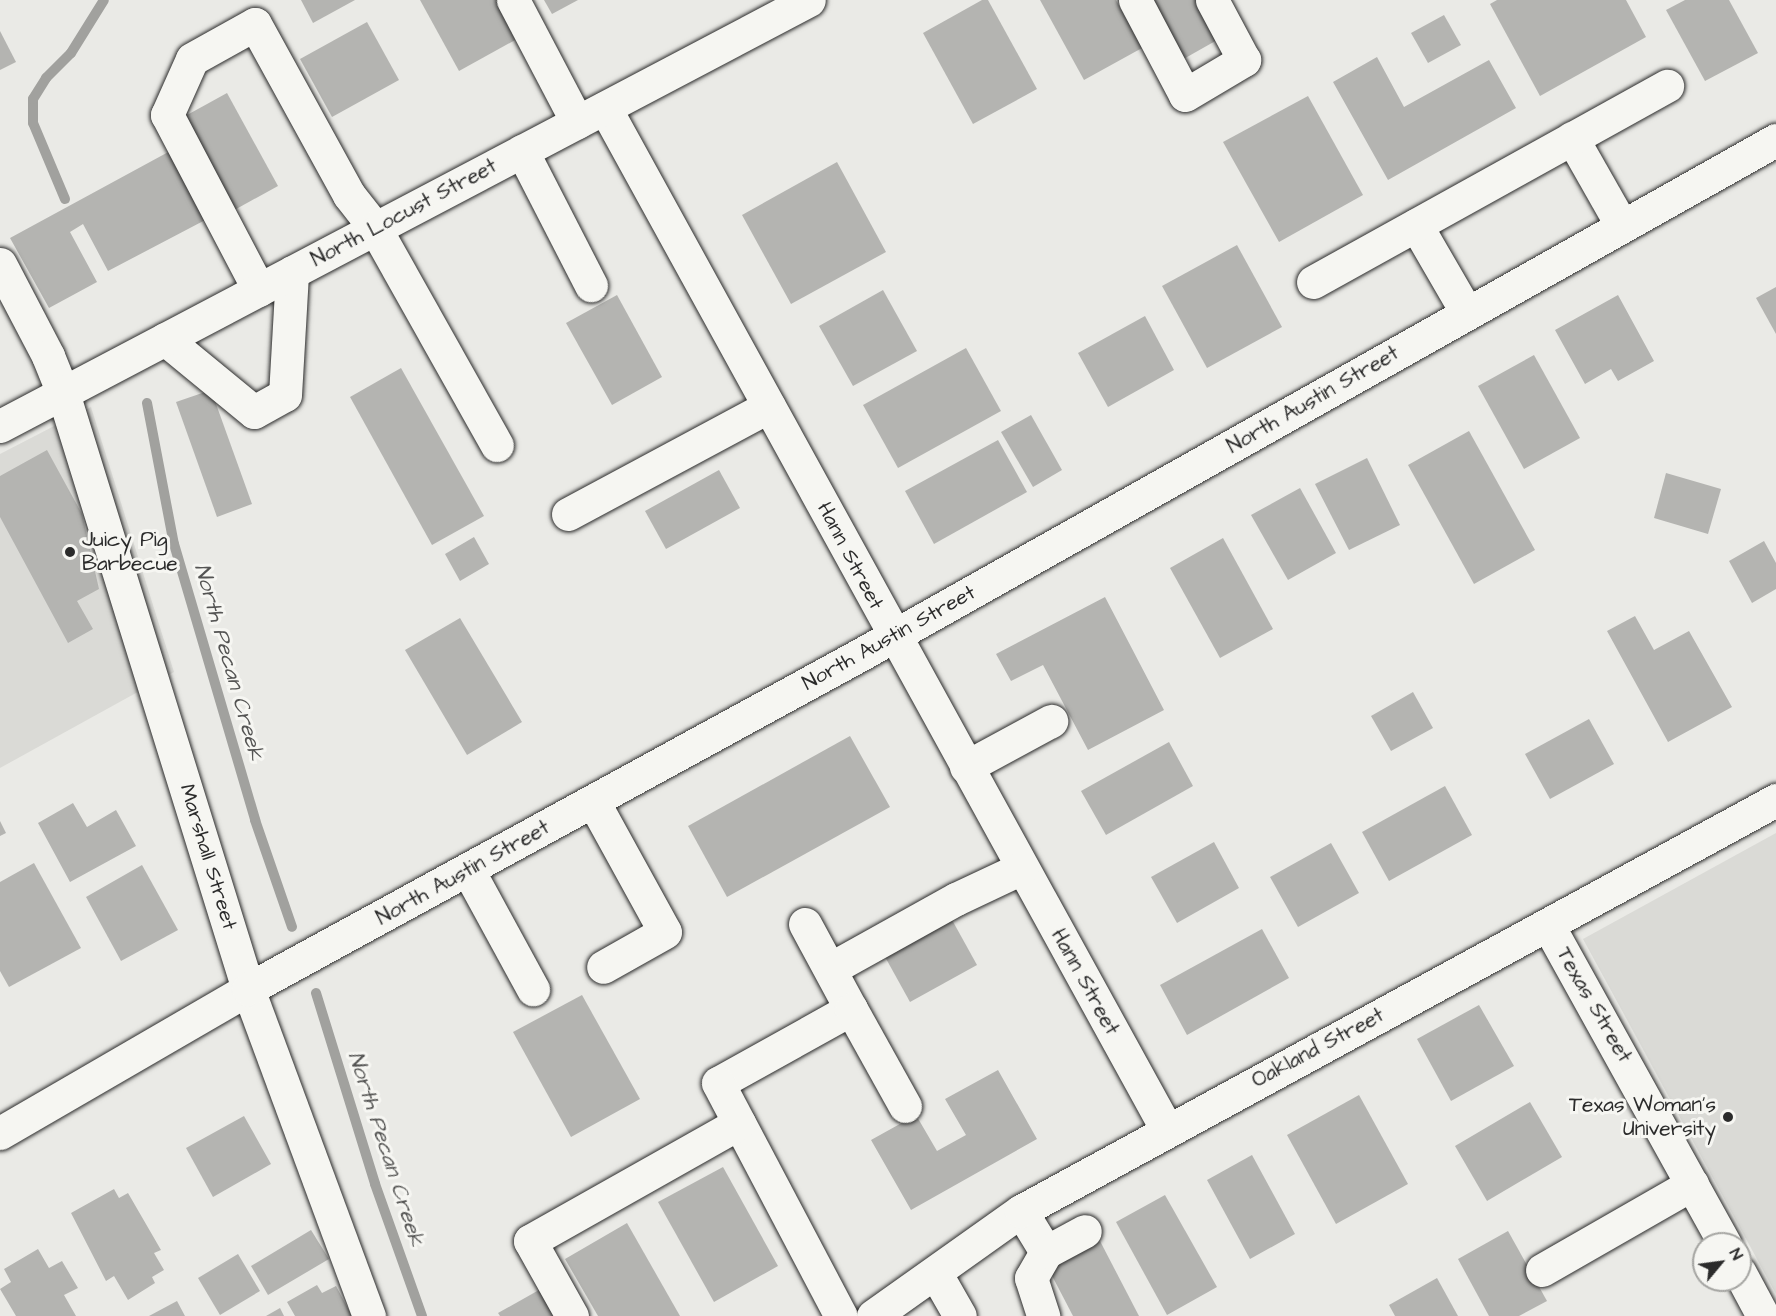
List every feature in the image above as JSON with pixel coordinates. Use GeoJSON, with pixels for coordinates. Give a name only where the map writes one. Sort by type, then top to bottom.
{"type":"FeatureCollection","features":[{"type":"Feature","properties":{"kind":"street","name":"Hann Street"},"geometry":{"type":"LineString","coordinates":[[513,0],[591,115],[769,406],[1167,1130]]}},
{"type":"Feature","properties":{"kind":"street","name":"North Locust Street"},"geometry":{"type":"LineString","coordinates":[[0,426],[809,0]]}},
{"type":"Feature","properties":{"kind":"street"},"geometry":{"type":"LineString","coordinates":[[1135,0],[1185,95],[1244,60],[1212,0]]}},
{"type":"Feature","properties":{"kind":"street"},"geometry":{"type":"LineString","coordinates":[[259,290],[167,115],[192,59],[255,24],[349,195],[375,228],[497,445]]}},
{"type":"Feature","properties":{"kind":"street"},"geometry":{"type":"LineString","coordinates":[[1313,282],[1667,86]]}},
{"type":"Feature","properties":{"kind":"street"},"geometry":{"type":"LineString","coordinates":[[1572,138],[1622,226]]}},
{"type":"Feature","properties":{"kind":"street","name":"North Austin Street"},"geometry":{"type":"LineString","coordinates":[[0,1133],[248,989],[894,636],[1776,140]]}},
{"type":"Feature","properties":{"kind":"street"},"geometry":{"type":"LineString","coordinates":[[522,151],[591,285]]}},
{"type":"Feature","properties":{"kind":"street"},"geometry":{"type":"LineString","coordinates":[[1416,225],[1467,313]]}},
{"type":"Feature","properties":{"kind":"street","name":"Marshall Street"},"geometry":{"type":"LineString","coordinates":[[0,264],[48,356],[63,393],[248,989],[369,1316]]}},
{"type":"Feature","properties":{"kind":"street"},"geometry":{"type":"LineString","coordinates":[[165,339],[254,412],[285,395],[292,272]]}},
{"type":"Feature","properties":{"kind":"street"},"geometry":{"type":"LineString","coordinates":[[568,514],[769,406]]}},
{"type":"Feature","properties":{"kind":"street"},"geometry":{"type":"LineString","coordinates":[[966,768],[1051,721]]}},
{"type":"Feature","properties":{"kind":"street","name":"Oakland Street"},"geometry":{"type":"LineString","coordinates":[[873,1316],[936,1274],[1022,1211],[1776,800]]}},
{"type":"Feature","properties":{"kind":"street"},"geometry":{"type":"LineString","coordinates":[[593,801],[664,933],[603,967]]}},
{"type":"Feature","properties":{"kind":"street"},"geometry":{"type":"LineString","coordinates":[[830,969],[956,899],[1022,868]]}},
{"type":"Feature","properties":{"kind":"street"},"geometry":{"type":"LineString","coordinates":[[468,870],[533,989]]}},
{"type":"Feature","properties":{"kind":"street"},"geometry":{"type":"LineString","coordinates":[[806,924],[904,1106]]}},
{"type":"Feature","properties":{"kind":"street","name":"Texas Street"},"geometry":{"type":"LineString","coordinates":[[1548,925],[1718,1232]]}},
{"type":"Feature","properties":{"kind":"street"},"geometry":{"type":"LineString","coordinates":[[841,1316],[718,1083],[851,1009]]}},
{"type":"Feature","properties":{"kind":"street"},"geometry":{"type":"LineString","coordinates":[[572,1316],[530,1241],[739,1124]]}},
{"type":"Feature","properties":{"kind":"street"},"geometry":{"type":"LineString","coordinates":[[1542,1270],[1692,1184]]}},
{"type":"Feature","properties":{"kind":"street"},"geometry":{"type":"LineString","coordinates":[[1022,1211],[1046,1252]]}},
{"type":"Feature","properties":{"kind":"street"},"geometry":{"type":"LineString","coordinates":[[1043,1316],[1031,1278],[1046,1252],[1085,1230]]}},
{"type":"Feature","properties":{"kind":"street"},"geometry":{"type":"LineString","coordinates":[[936,1274],[960,1316]]}},
{"type":"Feature","properties":{"kind":"street"},"geometry":{"type":"LineString","coordinates":[[1750,1292],[1763,1316]]}},
{"type":"Feature","properties":{"kind":"shaded area"},"geometry":{"type":"Polygon","coordinates":[[[91,407],[174,672],[0,768],[0,454],[91,407]]]}},
{"type":"Feature","properties":{"kind":"shaded area","name":"Texas Woman's University"},"geometry":{"type":"Polygon","coordinates":[[[1776,833],[1776,1294],[1752,1250],[1752,1232],[1742,1232],[1583,939],[1776,833]]]}},
{"type":"Feature","properties":{"kind":"building"},"geometry":{"type":"Polygon","coordinates":[[[301,0],[355,0],[313,23],[301,0]]]}},
{"type":"Feature","properties":{"kind":"building"},"geometry":{"type":"Polygon","coordinates":[[[420,0],[496,0],[517,39],[459,71],[420,0]]]}},
{"type":"Feature","properties":{"kind":"building"},"geometry":{"type":"Polygon","coordinates":[[[544,0],[578,0],[552,14],[544,0]]]}},
{"type":"Feature","properties":{"kind":"building"},"geometry":{"type":"Polygon","coordinates":[[[982,0],[988,0],[1037,89],[973,124],[923,33],[982,0]]]}},
{"type":"Feature","properties":{"kind":"building"},"geometry":{"type":"Polygon","coordinates":[[[1040,0],[1116,0],[1142,48],[1084,80],[1040,0]]]}},
{"type":"Feature","properties":{"kind":"building"},"geometry":{"type":"Polygon","coordinates":[[[1146,0],[1207,0],[1226,35],[1180,61],[1146,0]]]}},
{"type":"Feature","properties":{"kind":"building"},"geometry":{"type":"Polygon","coordinates":[[[1497,0],[1626,0],[1646,37],[1540,96],[1490,4],[1497,0]]]}},
{"type":"Feature","properties":{"kind":"building"},"geometry":{"type":"Polygon","coordinates":[[[1685,0],[1729,0],[1758,53],[1705,81],[1666,10],[1685,0]]]}},
{"type":"Feature","properties":{"kind":"building"},"geometry":{"type":"Polygon","coordinates":[[[1444,15],[1461,45],[1428,63],[1411,33],[1444,15]]]}},
{"type":"Feature","properties":{"kind":"building"},"geometry":{"type":"Polygon","coordinates":[[[367,22],[399,80],[332,117],[300,59],[367,22]]]}},
{"type":"Feature","properties":{"kind":"building"},"geometry":{"type":"Polygon","coordinates":[[[0,31],[16,62],[0,70],[0,31]]]}},
{"type":"Feature","properties":{"kind":"building"},"geometry":{"type":"Polygon","coordinates":[[[1377,57],[1404,107],[1489,60],[1516,108],[1388,180],[1333,82],[1377,57]]]}},
{"type":"Feature","properties":{"kind":"building"},"geometry":{"type":"Polygon","coordinates":[[[227,93],[278,186],[229,213],[178,120],[227,93]]]}},
{"type":"Feature","properties":{"kind":"building"},"geometry":{"type":"Polygon","coordinates":[[[1308,96],[1363,195],[1279,242],[1223,142],[1308,96]]]}},
{"type":"Feature","properties":{"kind":"building"},"geometry":{"type":"Polygon","coordinates":[[[172,150],[209,218],[108,271],[83,224],[70,232],[97,282],[49,308],[10,238],[172,150]]]}},
{"type":"Feature","properties":{"kind":"building"},"geometry":{"type":"Polygon","coordinates":[[[837,162],[886,252],[791,304],[742,215],[837,162]]]}},
{"type":"Feature","properties":{"kind":"building"},"geometry":{"type":"Polygon","coordinates":[[[1237,245],[1282,327],[1207,368],[1162,286],[1237,245]]]}},
{"type":"Feature","properties":{"kind":"building"},"geometry":{"type":"Polygon","coordinates":[[[1776,287],[1776,334],[1756,298],[1776,287]]]}},
{"type":"Feature","properties":{"kind":"building"},"geometry":{"type":"Polygon","coordinates":[[[883,290],[917,351],[853,386],[819,326],[883,290]]]}},
{"type":"Feature","properties":{"kind":"building"},"geometry":{"type":"Polygon","coordinates":[[[617,295],[662,377],[612,405],[566,323],[617,295]]]}},
{"type":"Feature","properties":{"kind":"building"},"geometry":{"type":"Polygon","coordinates":[[[1618,295],[1654,361],[1618,381],[1611,369],[1585,384],[1555,330],[1618,295]]]}},
{"type":"Feature","properties":{"kind":"building"},"geometry":{"type":"Polygon","coordinates":[[[1145,316],[1174,370],[1108,407],[1078,353],[1145,316]]]}},
{"type":"Feature","properties":{"kind":"building"},"geometry":{"type":"Polygon","coordinates":[[[966,348],[1001,411],[898,468],[863,405],[966,348]]]}},
{"type":"Feature","properties":{"kind":"building"},"geometry":{"type":"Polygon","coordinates":[[[1534,355],[1580,438],[1524,469],[1478,386],[1534,355]]]}},
{"type":"Feature","properties":{"kind":"building"},"geometry":{"type":"Polygon","coordinates":[[[401,368],[484,516],[432,545],[350,397],[401,368]]]}},
{"type":"Feature","properties":{"kind":"building"},"geometry":{"type":"Polygon","coordinates":[[[211,390],[252,504],[217,517],[176,402],[211,390]]]}},
{"type":"Feature","properties":{"kind":"building"},"geometry":{"type":"Polygon","coordinates":[[[1031,415],[1062,470],[1033,487],[1001,432],[1031,415]]]}},
{"type":"Feature","properties":{"kind":"building"},"geometry":{"type":"Polygon","coordinates":[[[1469,431],[1535,550],[1474,584],[1408,465],[1469,431]]]}},
{"type":"Feature","properties":{"kind":"building"},"geometry":{"type":"Polygon","coordinates":[[[998,440],[1027,492],[934,544],[905,491],[998,440]]]}},
{"type":"Feature","properties":{"kind":"building"},"geometry":{"type":"Polygon","coordinates":[[[47,450],[82,514],[99,589],[77,601],[93,629],[68,643],[0,517],[0,476],[47,450]]]}},
{"type":"Feature","properties":{"kind":"building"},"geometry":{"type":"Polygon","coordinates":[[[1367,458],[1400,525],[1349,550],[1315,484],[1367,458]]]}},
{"type":"Feature","properties":{"kind":"building"},"geometry":{"type":"Polygon","coordinates":[[[719,470],[740,508],[666,549],[645,511],[719,470]]]}},
{"type":"Feature","properties":{"kind":"building"},"geometry":{"type":"Polygon","coordinates":[[[1666,473],[1721,489],[1708,534],[1654,518],[1666,473]]]}},
{"type":"Feature","properties":{"kind":"building"},"geometry":{"type":"Polygon","coordinates":[[[1300,488],[1336,553],[1288,580],[1251,515],[1300,488]]]}},
{"type":"Feature","properties":{"kind":"building"},"geometry":{"type":"Polygon","coordinates":[[[474,537],[489,564],[460,581],[445,554],[474,537]]]}},
{"type":"Feature","properties":{"kind":"building"},"geometry":{"type":"Polygon","coordinates":[[[1223,538],[1273,629],[1220,658],[1170,568],[1223,538]]]}},
{"type":"Feature","properties":{"kind":"building"},"geometry":{"type":"Polygon","coordinates":[[[1764,541],[1776,563],[1776,589],[1752,603],[1729,561],[1764,541]]]}},
{"type":"Feature","properties":{"kind":"building"},"geometry":{"type":"Polygon","coordinates":[[[1105,597],[1164,710],[1088,750],[1043,665],[1011,681],[996,654],[1105,597]]]}},
{"type":"Feature","properties":{"kind":"building"},"geometry":{"type":"Polygon","coordinates":[[[1635,616],[1654,650],[1689,631],[1732,707],[1668,742],[1607,631],[1635,616]]]}},
{"type":"Feature","properties":{"kind":"building"},"geometry":{"type":"Polygon","coordinates":[[[460,618],[522,722],[467,755],[405,650],[460,618]]]}},
{"type":"Feature","properties":{"kind":"building"},"geometry":{"type":"Polygon","coordinates":[[[1413,692],[1433,728],[1391,751],[1371,716],[1413,692]]]}},
{"type":"Feature","properties":{"kind":"building"},"geometry":{"type":"Polygon","coordinates":[[[1589,719],[1614,764],[1550,799],[1525,754],[1589,719]]]}},
{"type":"Feature","properties":{"kind":"building"},"geometry":{"type":"Polygon","coordinates":[[[850,736],[890,807],[727,897],[688,826],[850,736]]]}},
{"type":"Feature","properties":{"kind":"building"},"geometry":{"type":"Polygon","coordinates":[[[1169,742],[1193,786],[1106,835],[1081,791],[1169,742]]]}},
{"type":"Feature","properties":{"kind":"building"},"geometry":{"type":"Polygon","coordinates":[[[1445,786],[1472,835],[1389,881],[1362,832],[1445,786]]]}},
{"type":"Feature","properties":{"kind":"building"},"geometry":{"type":"Polygon","coordinates":[[[73,803],[87,827],[116,810],[136,846],[70,882],[38,823],[73,803]]]}},
{"type":"Feature","properties":{"kind":"building"},"geometry":{"type":"Polygon","coordinates":[[[0,821],[6,833],[0,836],[0,821]]]}},
{"type":"Feature","properties":{"kind":"building"},"geometry":{"type":"Polygon","coordinates":[[[1214,842],[1239,888],[1177,923],[1151,877],[1214,842]]]}},
{"type":"Feature","properties":{"kind":"building"},"geometry":{"type":"Polygon","coordinates":[[[1331,843],[1359,893],[1298,927],[1270,877],[1331,843]]]}},
{"type":"Feature","properties":{"kind":"building"},"geometry":{"type":"Polygon","coordinates":[[[34,863],[81,948],[9,987],[0,971],[0,882],[34,863]]]}},
{"type":"Feature","properties":{"kind":"building"},"geometry":{"type":"Polygon","coordinates":[[[142,865],[178,930],[121,961],[86,897],[142,865]]]}},
{"type":"Feature","properties":{"kind":"building"},"geometry":{"type":"Polygon","coordinates":[[[946,909],[977,965],[910,1002],[879,946],[946,909]]]}},
{"type":"Feature","properties":{"kind":"building"},"geometry":{"type":"Polygon","coordinates":[[[1262,929],[1289,978],[1187,1035],[1160,985],[1262,929]]]}},
{"type":"Feature","properties":{"kind":"building"},"geometry":{"type":"Polygon","coordinates":[[[582,995],[640,1099],[571,1137],[513,1032],[582,995]]]}},
{"type":"Feature","properties":{"kind":"building"},"geometry":{"type":"Polygon","coordinates":[[[1479,1005],[1514,1066],[1451,1101],[1417,1039],[1479,1005]]]}},
{"type":"Feature","properties":{"kind":"building"},"geometry":{"type":"Polygon","coordinates":[[[998,1070],[1037,1139],[911,1210],[871,1140],[916,1115],[937,1151],[966,1135],[945,1099],[998,1070]]]}},
{"type":"Feature","properties":{"kind":"building"},"geometry":{"type":"Polygon","coordinates":[[[1359,1095],[1408,1184],[1336,1224],[1287,1135],[1359,1095]]]}},
{"type":"Feature","properties":{"kind":"building"},"geometry":{"type":"Polygon","coordinates":[[[1530,1102],[1562,1157],[1487,1201],[1455,1146],[1530,1102]]]}},
{"type":"Feature","properties":{"kind":"building"},"geometry":{"type":"Polygon","coordinates":[[[244,1116],[271,1164],[213,1197],[186,1148],[244,1116]]]}},
{"type":"Feature","properties":{"kind":"building"},"geometry":{"type":"Polygon","coordinates":[[[1252,1155],[1295,1234],[1250,1259],[1207,1180],[1252,1155]]]}},
{"type":"Feature","properties":{"kind":"building"},"geometry":{"type":"Polygon","coordinates":[[[723,1167],[778,1266],[714,1302],[658,1202],[723,1167]]]}},
{"type":"Feature","properties":{"kind":"building"},"geometry":{"type":"Polygon","coordinates":[[[114,1189],[119,1198],[128,1193],[161,1250],[154,1253],[164,1270],[152,1277],[155,1283],[128,1300],[114,1276],[106,1281],[71,1213],[114,1189]]]}},
{"type":"Feature","properties":{"kind":"building"},"geometry":{"type":"Polygon","coordinates":[[[1165,1195],[1217,1287],[1167,1315],[1116,1222],[1165,1195]]]}},
{"type":"Feature","properties":{"kind":"building"},"geometry":{"type":"Polygon","coordinates":[[[627,1223],[680,1316],[598,1316],[565,1259],[627,1223]]]}},
{"type":"Feature","properties":{"kind":"building"},"geometry":{"type":"Polygon","coordinates":[[[311,1230],[329,1259],[268,1295],[251,1266],[311,1230]]]}},
{"type":"Feature","properties":{"kind":"building"},"geometry":{"type":"Polygon","coordinates":[[[1508,1231],[1547,1301],[1519,1316],[1489,1316],[1458,1259],[1508,1231]]]}},
{"type":"Feature","properties":{"kind":"building"},"geometry":{"type":"Polygon","coordinates":[[[1100,1241],[1139,1316],[1073,1316],[1048,1268],[1100,1241]]]}},
{"type":"Feature","properties":{"kind":"building"},"geometry":{"type":"Polygon","coordinates":[[[38,1249],[49,1268],[62,1261],[78,1288],[64,1295],[76,1316],[16,1316],[0,1289],[11,1282],[4,1269],[38,1249]]]}},
{"type":"Feature","properties":{"kind":"building"},"geometry":{"type":"Polygon","coordinates":[[[238,1254],[260,1291],[220,1315],[198,1278],[238,1254]]]}},
{"type":"Feature","properties":{"kind":"building"},"geometry":{"type":"Polygon","coordinates":[[[1437,1278],[1458,1316],[1395,1316],[1389,1305],[1437,1278]]]}},
{"type":"Feature","properties":{"kind":"building"},"geometry":{"type":"Polygon","coordinates":[[[317,1285],[322,1293],[336,1286],[352,1316],[295,1316],[287,1302],[317,1285]]]}},
{"type":"Feature","properties":{"kind":"building"},"geometry":{"type":"Polygon","coordinates":[[[539,1290],[554,1316],[500,1316],[498,1313],[539,1290]]]}},
{"type":"Feature","properties":{"kind":"building"},"geometry":{"type":"Polygon","coordinates":[[[177,1301],[185,1316],[149,1316],[177,1301]]]}},
{"type":"Feature","properties":{"kind":"building"},"geometry":{"type":"Polygon","coordinates":[[[280,1308],[284,1316],[266,1316],[280,1308]]]}},
{"type":"Feature","properties":{"kind":"waterway","name":"North Pecan Creek"},"geometry":{"type":"LineString","coordinates":[[65,199],[33,123],[33,99],[46,78],[71,53],[104,0]]}},
{"type":"Feature","properties":{"kind":"waterway","name":"North Pecan Creek"},"geometry":{"type":"LineString","coordinates":[[147,403],[174,544],[255,820],[292,927]]}},
{"type":"Feature","properties":{"kind":"waterway","name":"North Pecan Creek"},"geometry":{"type":"LineString","coordinates":[[316,993],[375,1184],[422,1316]]}},
{"type":"Feature","properties":{"kind":"place","name":"Juicy Pig Barbecue"},"geometry":{"type":"Point","coordinates":[70,552]}},
{"type":"Feature","properties":{"kind":"place","name":"Texas Woman's University"},"geometry":{"type":"Point","coordinates":[1728,1117]}}]}
